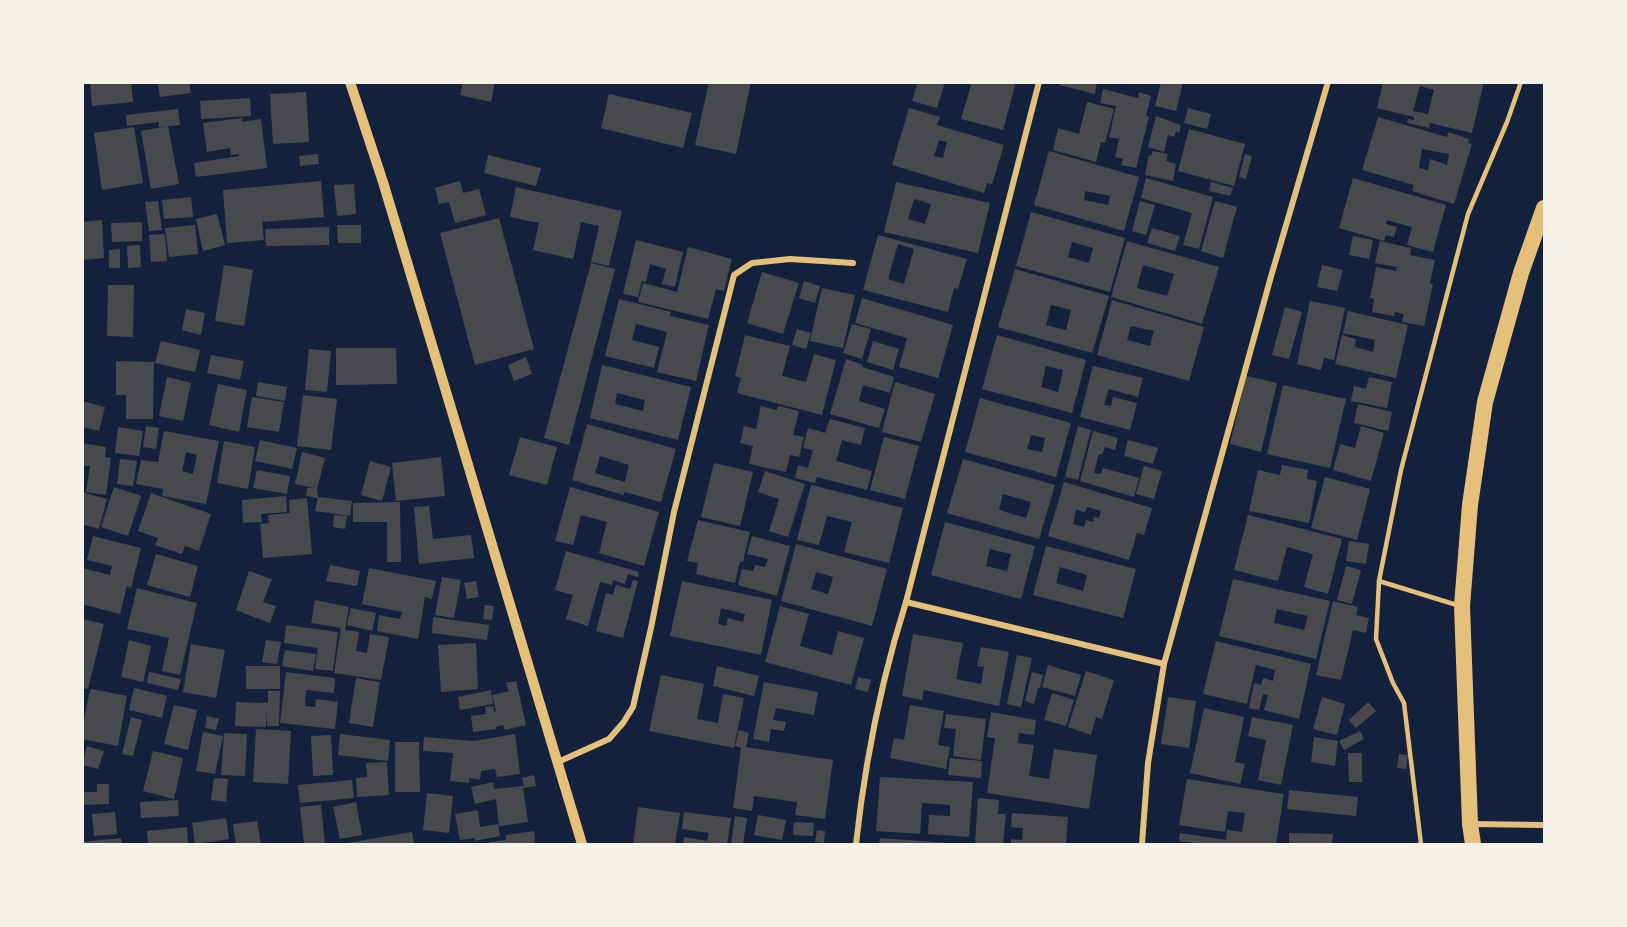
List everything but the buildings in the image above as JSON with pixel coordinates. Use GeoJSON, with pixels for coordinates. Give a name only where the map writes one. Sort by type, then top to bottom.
{"type":"FeatureCollection","features":[{"type":"Feature","properties":{"kind":"highway"},"geometry":{"type":"LineString","coordinates":[[1473,844],[1470,824],[1462,606],[1470,505],[1485,402],[1521,273],[1545,208]]}},
{"type":"Feature","properties":{"kind":"street"},"geometry":{"type":"LineString","coordinates":[[350,82],[383,182],[582,844]]}},
{"type":"Feature","properties":{"kind":"street"},"geometry":{"type":"LineString","coordinates":[[856,844],[862,791],[887,662],[906,602],[1039,82]]}},
{"type":"Feature","properties":{"kind":"street"},"geometry":{"type":"LineString","coordinates":[[1142,844],[1148,763],[1164,664],[1269,280],[1328,82]]}},
{"type":"Feature","properties":{"kind":"street"},"geometry":{"type":"LineString","coordinates":[[558,762],[609,739],[633,707],[674,512],[734,274],[752,263],[790,259],[853,263]]}},
{"type":"Feature","properties":{"kind":"street"},"geometry":{"type":"LineString","coordinates":[[906,602],[1164,664]]}},
{"type":"Feature","properties":{"kind":"street"},"geometry":{"type":"LineString","coordinates":[[1470,824],[1545,825]]}},
{"type":"Feature","properties":{"kind":"lane"},"geometry":{"type":"LineString","coordinates":[[1421,844],[1404,703],[1376,639],[1378,580],[1401,470],[1468,214],[1507,122],[1521,82]]}},
{"type":"Feature","properties":{"kind":"lane"},"geometry":{"type":"LineString","coordinates":[[1378,580],[1462,606]]}}]}
